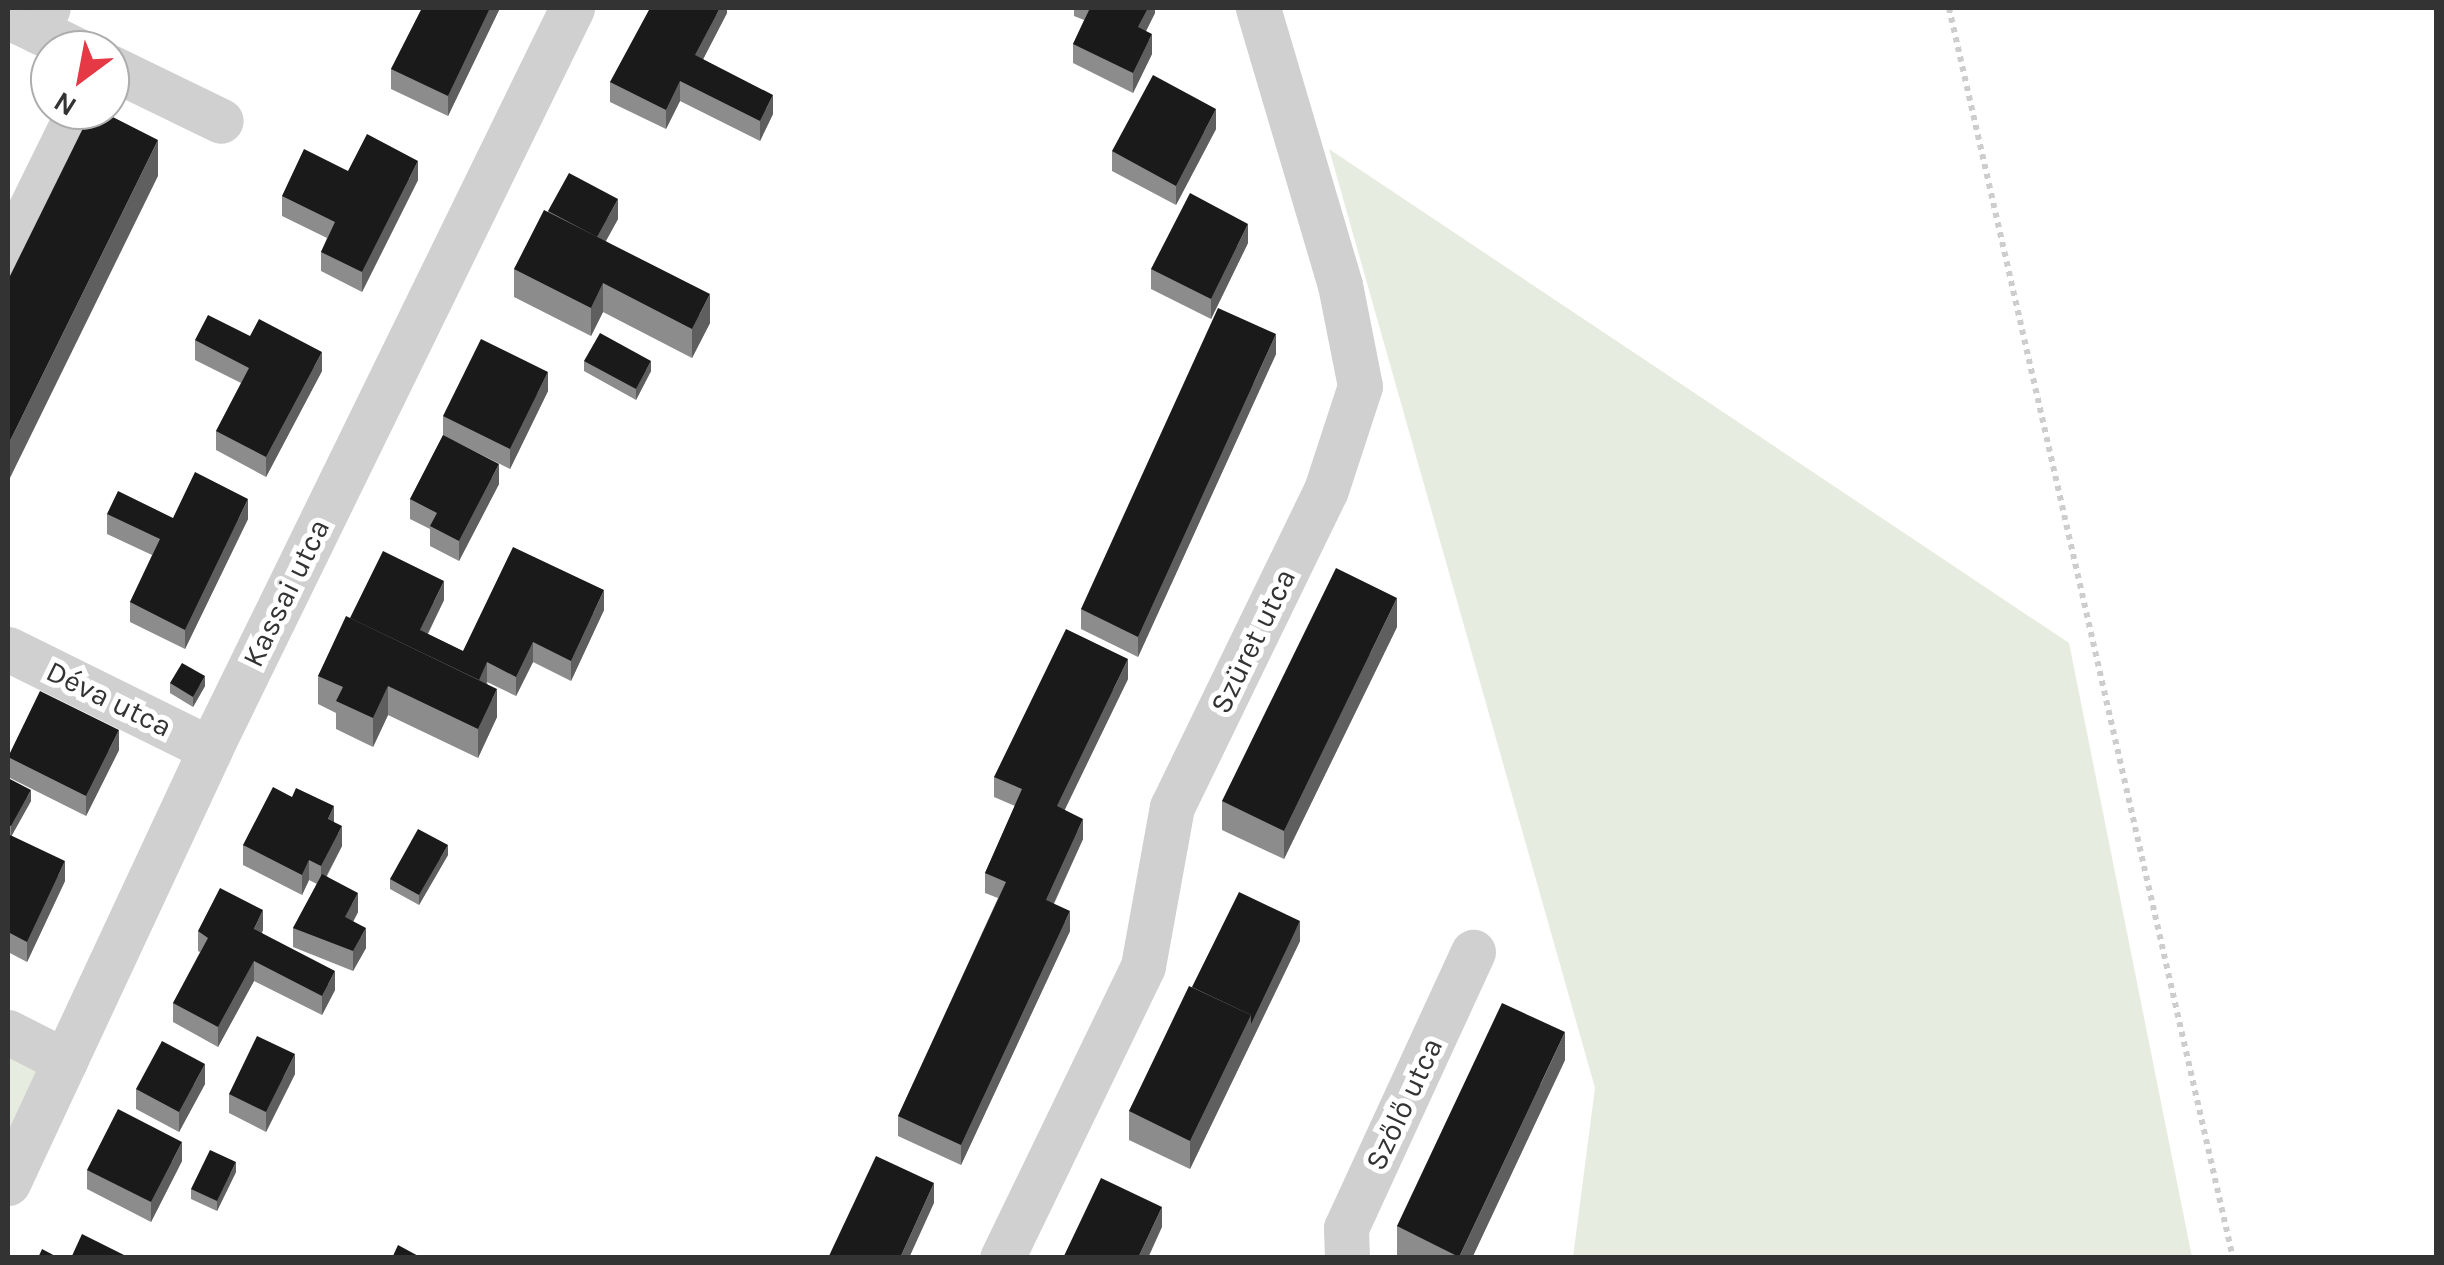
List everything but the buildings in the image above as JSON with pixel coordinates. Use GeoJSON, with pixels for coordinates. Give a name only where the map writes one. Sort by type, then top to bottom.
{"type":"FeatureCollection","features":[{"type":"Feature","properties":{"kind":"street","name":"Kassai utca"},"geometry":{"type":"LineString","coordinates":[[8,1182],[210,748],[572,8]]}},
{"type":"Feature","properties":{"kind":"street","name":"Szüret utca"},"geometry":{"type":"LineString","coordinates":[[1002,1258],[1143,966],[1172,806],[1326,490],[1360,386],[1340,285],[1258,8]]}},
{"type":"Feature","properties":{"kind":"street"},"geometry":{"type":"LineString","coordinates":[[130,76],[221,122]]}},
{"type":"Feature","properties":{"kind":"street"},"geometry":{"type":"LineString","coordinates":[[8,254],[69,130]]}},
{"type":"Feature","properties":{"kind":"street","name":"Déva utca"},"geometry":{"type":"LineString","coordinates":[[8,649],[210,748]]}},
{"type":"Feature","properties":{"kind":"street","name":"Szőlő utca"},"geometry":{"type":"LineString","coordinates":[[1347,1258],[1346,1228],[1473,952]]}},
{"type":"Feature","properties":{"kind":"street"},"geometry":{"type":"LineString","coordinates":[[8,1032],[66,1061]]}},
{"type":"Feature","properties":{"kind":"path"},"geometry":{"type":"LineString","coordinates":[[1949,8],[2233,1258]]}},
{"type":"Feature","properties":{"kind":"shaded area"},"geometry":{"type":"Polygon","coordinates":[[[1329,149],[2069,643],[2192,1257],[1573,1257],[1595,1088],[1329,149]]]}},
{"type":"Feature","properties":{"kind":"shaded area"},"geometry":{"type":"Polygon","coordinates":[[[8,1032],[65,1061],[8,1179],[8,1032]]]}}]}
